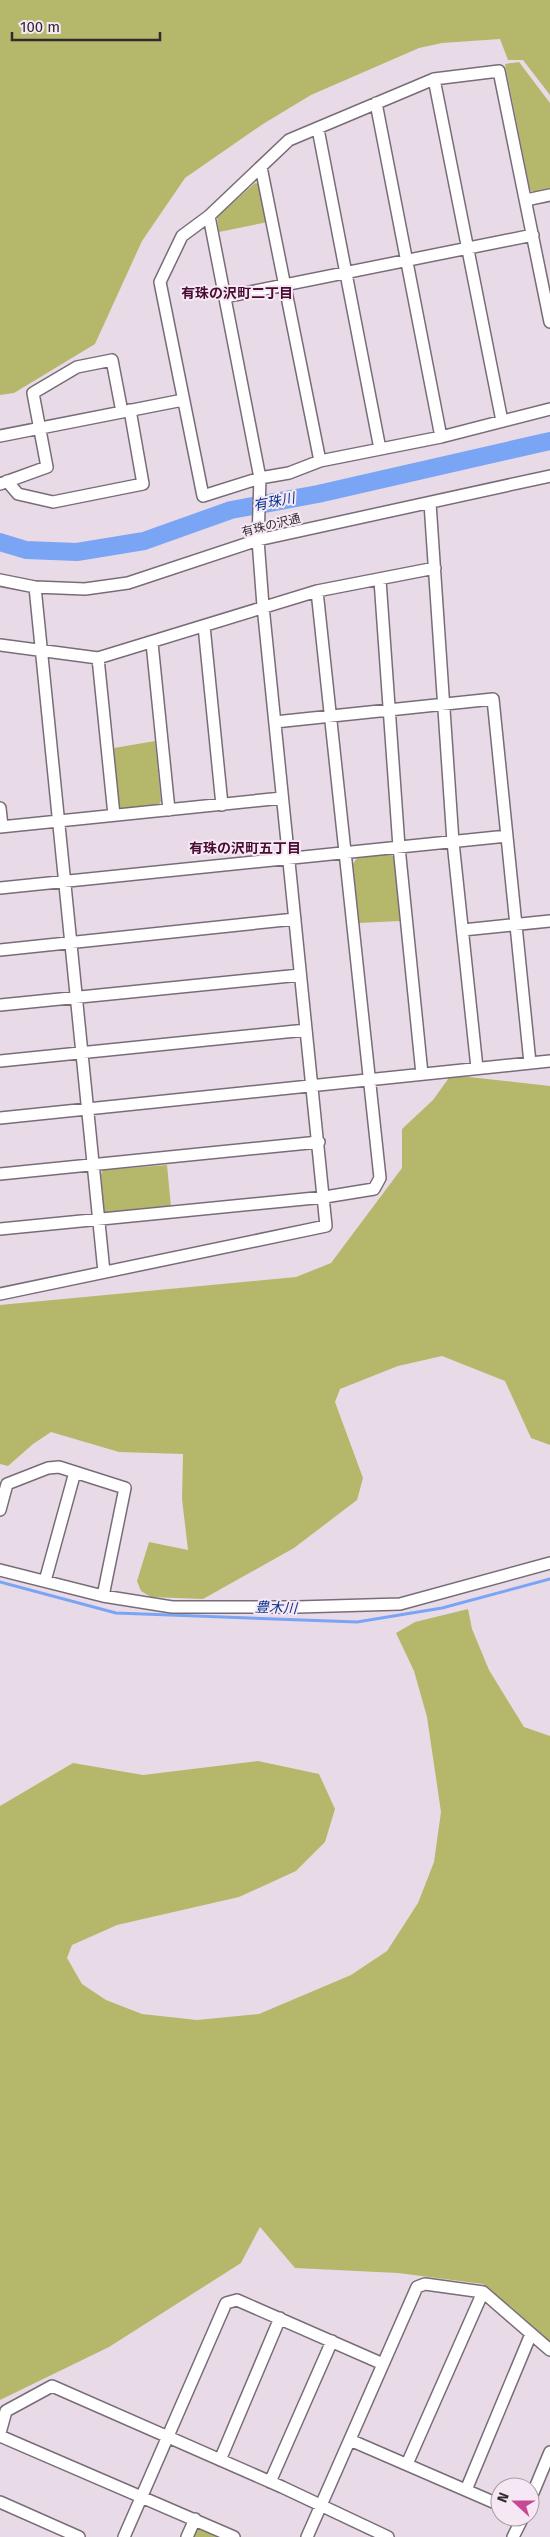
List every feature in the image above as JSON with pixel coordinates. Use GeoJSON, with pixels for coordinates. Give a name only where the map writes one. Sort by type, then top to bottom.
{"type":"FeatureCollection","features":[{"type":"Feature","properties":{"kind":"street"},"geometry":{"type":"LineString","coordinates":[[550,322],[546,277],[533,235],[499,71],[434,79],[289,140],[209,216],[182,236],[160,282],[182,400],[203,496],[260,482],[320,462],[441,437],[550,409]]}},
{"type":"Feature","properties":{"kind":"street"},"geometry":{"type":"LineString","coordinates":[[434,79],[470,248],[502,421]]}},
{"type":"Feature","properties":{"kind":"street"},"geometry":{"type":"LineString","coordinates":[[376,103],[441,437]]}},
{"type":"Feature","properties":{"kind":"street"},"geometry":{"type":"LineString","coordinates":[[318,129],[380,449]]}},
{"type":"Feature","properties":{"kind":"street"},"geometry":{"type":"LineString","coordinates":[[261,167],[320,462]]}},
{"type":"Feature","properties":{"kind":"street"},"geometry":{"type":"LineString","coordinates":[[526,200],[550,195]]}},
{"type":"Feature","properties":{"kind":"street"},"geometry":{"type":"LineString","coordinates":[[0,1294],[326,1226],[325,1197],[300,975],[290,858],[282,798],[263,606],[258,540],[260,482],[209,216]]}},
{"type":"Feature","properties":{"kind":"street"},"geometry":{"type":"LineString","coordinates":[[225,297],[533,235]]}},
{"type":"Feature","properties":{"kind":"street"},"geometry":{"type":"LineString","coordinates":[[112,360],[143,484],[53,502],[18,494],[4,483],[47,467],[33,393],[77,367],[112,360]]}},
{"type":"Feature","properties":{"kind":"street"},"geometry":{"type":"LineString","coordinates":[[0,436],[182,400]]}},
{"type":"Feature","properties":{"kind":"street","name":"有珠の沢通"},"geometry":{"type":"LineString","coordinates":[[0,580],[35,587],[86,589],[128,583],[258,540],[550,476]]}},
{"type":"Feature","properties":{"kind":"street"},"geometry":{"type":"LineString","coordinates":[[430,503],[453,842],[477,1068]]}},
{"type":"Feature","properties":{"kind":"street"},"geometry":{"type":"LineString","coordinates":[[0,645],[98,658],[317,591],[435,568]]}},
{"type":"Feature","properties":{"kind":"street"},"geometry":{"type":"LineString","coordinates":[[380,580],[399,847],[422,1074]]}},
{"type":"Feature","properties":{"kind":"street"},"geometry":{"type":"LineString","coordinates":[[35,587],[104,1272]]}},
{"type":"Feature","properties":{"kind":"street"},"geometry":{"type":"LineString","coordinates":[[0,1229],[325,1197],[374,1190],[380,1178],[317,591]]}},
{"type":"Feature","properties":{"kind":"street"},"geometry":{"type":"LineString","coordinates":[[204,626],[222,805]]}},
{"type":"Feature","properties":{"kind":"street"},"geometry":{"type":"LineString","coordinates":[[152,643],[168,810]]}},
{"type":"Feature","properties":{"kind":"street"},"geometry":{"type":"LineString","coordinates":[[98,658],[114,815]]}},
{"type":"Feature","properties":{"kind":"street"},"geometry":{"type":"LineString","coordinates":[[275,722],[494,699],[530,1063]]}},
{"type":"Feature","properties":{"kind":"street"},"geometry":{"type":"LineString","coordinates":[[0,808],[1,827],[282,798]]}},
{"type":"Feature","properties":{"kind":"street"},"geometry":{"type":"LineString","coordinates":[[0,888],[507,836]]}},
{"type":"Feature","properties":{"kind":"street"},"geometry":{"type":"LineString","coordinates":[[0,950],[295,919]]}},
{"type":"Feature","properties":{"kind":"street"},"geometry":{"type":"LineString","coordinates":[[463,930],[550,922]]}},
{"type":"Feature","properties":{"kind":"street"},"geometry":{"type":"LineString","coordinates":[[0,1005],[300,975]]}},
{"type":"Feature","properties":{"kind":"street"},"geometry":{"type":"LineString","coordinates":[[0,1061],[306,1030]]}},
{"type":"Feature","properties":{"kind":"street"},"geometry":{"type":"LineString","coordinates":[[0,1118],[550,1061]]}},
{"type":"Feature","properties":{"kind":"street"},"geometry":{"type":"LineString","coordinates":[[0,1174],[319,1142]]}},
{"type":"Feature","properties":{"kind":"street"},"geometry":{"type":"LineString","coordinates":[[0,1510],[7,1484],[48,1468],[59,1467],[125,1488],[103,1596]]}},
{"type":"Feature","properties":{"kind":"street"},"geometry":{"type":"LineString","coordinates":[[45,1581],[75,1472]]}},
{"type":"Feature","properties":{"kind":"street"},"geometry":{"type":"LineString","coordinates":[[0,1570],[103,1596],[172,1608],[400,1604],[550,1563]]}},
{"type":"Feature","properties":{"kind":"street"},"geometry":{"type":"LineString","coordinates":[[307,2537],[417,2287],[426,2284],[483,2292],[550,2350]]}},
{"type":"Feature","properties":{"kind":"street"},"geometry":{"type":"LineString","coordinates":[[406,2464],[483,2292]]}},
{"type":"Feature","properties":{"kind":"street"},"geometry":{"type":"LineString","coordinates":[[124,2537],[226,2303],[237,2300],[383,2364]]}},
{"type":"Feature","properties":{"kind":"street"},"geometry":{"type":"LineString","coordinates":[[220,2460],[280,2318]]}},
{"type":"Feature","properties":{"kind":"street"},"geometry":{"type":"LineString","coordinates":[[466,2490],[531,2334]]}},
{"type":"Feature","properties":{"kind":"street"},"geometry":{"type":"LineString","coordinates":[[270,2482],[332,2341]]}},
{"type":"Feature","properties":{"kind":"street"},"geometry":{"type":"LineString","coordinates":[[234,2537],[195,2518],[0,2434],[6,2411],[52,2386],[270,2482],[320,2507],[388,2537]]}},
{"type":"Feature","properties":{"kind":"street"},"geometry":{"type":"LineString","coordinates":[[350,2440],[490,2501]]}},
{"type":"Feature","properties":{"kind":"street"},"geometry":{"type":"LineString","coordinates":[[540,2477],[550,2452]]}},
{"type":"Feature","properties":{"kind":"street"},"geometry":{"type":"LineString","coordinates":[[0,2502],[79,2537]]}},
{"type":"Feature","properties":{"kind":"street"},"geometry":{"type":"LineString","coordinates":[[187,2537],[195,2518]]}},
{"type":"Feature","properties":{"kind":"green space"},"geometry":{"type":"Polygon","coordinates":[[[0,0],[550,0],[550,95],[523,60],[508,60],[500,39],[442,43],[419,48],[311,95],[263,124],[185,178],[142,241],[95,344],[14,393],[0,395],[0,0]]]}},
{"type":"Feature","properties":{"kind":"green space"},"geometry":{"type":"Polygon","coordinates":[[[519,62],[550,103],[550,190],[535,193],[530,190],[505,64],[519,62]]]}},
{"type":"Feature","properties":{"kind":"green space"},"geometry":{"type":"Polygon","coordinates":[[[255,183],[260,184],[268,222],[219,232],[217,217],[255,183]]]}},
{"type":"Feature","properties":{"kind":"green space"},"geometry":{"type":"Polygon","coordinates":[[[155,741],[161,801],[159,805],[122,809],[118,806],[114,748],[155,741]]]}},
{"type":"Feature","properties":{"kind":"green space"},"geometry":{"type":"Polygon","coordinates":[[[391,854],[394,858],[400,921],[359,923],[353,864],[357,858],[391,854]]]}},
{"type":"Feature","properties":{"kind":"green space"},"geometry":{"type":"Polygon","coordinates":[[[451,1075],[550,1086],[550,1445],[531,1438],[505,1381],[442,1356],[398,1366],[340,1389],[335,1402],[363,1478],[357,1500],[294,1548],[203,1599],[151,1597],[141,1591],[137,1581],[149,1542],[188,1550],[182,1499],[183,1454],[119,1452],[51,1432],[33,1444],[8,1466],[0,1464],[0,1305],[296,1277],[331,1263],[402,1168],[402,1129],[433,1100],[451,1075]]]}},
{"type":"Feature","properties":{"kind":"green space"},"geometry":{"type":"Polygon","coordinates":[[[167,1165],[171,1207],[104,1212],[101,1174],[103,1170],[167,1165]]]}},
{"type":"Feature","properties":{"kind":"green space"},"geometry":{"type":"Polygon","coordinates":[[[468,1609],[472,1629],[489,1670],[524,1727],[550,1736],[550,2344],[483,2284],[398,2273],[295,2268],[260,2227],[241,2263],[109,2347],[0,2400],[0,1806],[73,1763],[143,1775],[258,1761],[319,1774],[335,1809],[325,1842],[296,1871],[239,1897],[117,1925],[72,1945],[67,1958],[82,1984],[106,2000],[142,2014],[197,2020],[259,2014],[351,1975],[387,1951],[418,1903],[434,1862],[441,1812],[427,1717],[414,1671],[396,1633],[415,1622],[468,1609]]]}},
{"type":"Feature","properties":{"kind":"green space"},"geometry":{"type":"Polygon","coordinates":[[[200,2528],[219,2537],[190,2537],[193,2531],[200,2528]]]}},
{"type":"Feature","properties":{"kind":"waterway","name":"有珠川"},"geometry":{"type":"LineString","coordinates":[[0,542],[26,550],[77,552],[144,541],[231,510],[318,494],[550,441]]}},
{"type":"Feature","properties":{"kind":"waterway","name":"豊木川"},"geometry":{"type":"LineString","coordinates":[[0,1582],[116,1613],[357,1622],[442,1608],[550,1579]]}},
{"type":"Feature","properties":{"kind":"district","name":"有珠の沢町二丁目"},"geometry":{"type":"Point","coordinates":[237,293]}},
{"type":"Feature","properties":{"kind":"district","name":"有珠の沢町五丁目"},"geometry":{"type":"Point","coordinates":[245,848]}}]}
